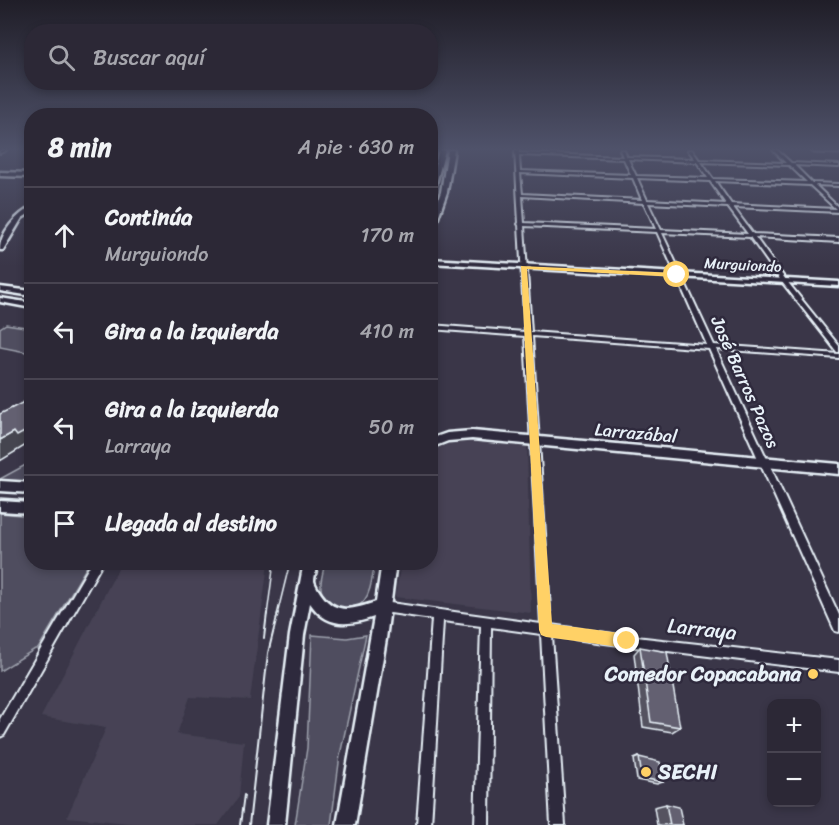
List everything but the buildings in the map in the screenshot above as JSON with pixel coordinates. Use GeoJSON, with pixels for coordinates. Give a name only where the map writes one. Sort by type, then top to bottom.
{"type":"FeatureCollection","features":[{"type":"Feature","properties":{"kind":"street"},"geometry":{"type":"LineString","coordinates":[[438,209],[444,188]]}},
{"type":"Feature","properties":{"kind":"street"},"geometry":{"type":"LineString","coordinates":[[520,188],[533,441],[558,825]]}},
{"type":"Feature","properties":{"kind":"street","name":"José Barros Pazos"},"geometry":{"type":"LineString","coordinates":[[639,188],[677,275],[714,348],[839,627]]}},
{"type":"Feature","properties":{"kind":"street"},"geometry":{"type":"LineString","coordinates":[[718,188],[784,281],[839,350]]}},
{"type":"Feature","properties":{"kind":"street"},"geometry":{"type":"LineString","coordinates":[[816,188],[839,210]]}},
{"type":"Feature","properties":{"kind":"street"},"geometry":{"type":"LineString","coordinates":[[438,194],[443,194]]}},
{"type":"Feature","properties":{"kind":"street"},"geometry":{"type":"LineString","coordinates":[[520,195],[839,210]]}},
{"type":"Feature","properties":{"kind":"street"},"geometry":{"type":"LineString","coordinates":[[0,248],[24,214]]}},
{"type":"Feature","properties":{"kind":"street"},"geometry":{"type":"LineString","coordinates":[[520,224],[839,240]]}},
{"type":"Feature","properties":{"kind":"street","name":"Murguiondo"},"geometry":{"type":"LineString","coordinates":[[438,262],[839,284]]}},
{"type":"Feature","properties":{"kind":"street"},"geometry":{"type":"LineString","coordinates":[[0,289],[24,293]]}},
{"type":"Feature","properties":{"kind":"street"},"geometry":{"type":"LineString","coordinates":[[0,300],[24,305]]}},
{"type":"Feature","properties":{"kind":"street"},"geometry":{"type":"LineString","coordinates":[[15,303],[24,300]]}},
{"type":"Feature","properties":{"kind":"street"},"geometry":{"type":"LineString","coordinates":[[438,328],[839,356]]}},
{"type":"Feature","properties":{"kind":"street","name":"Larrazábal"},"geometry":{"type":"LineString","coordinates":[[438,441],[464,435],[839,469]]}},
{"type":"Feature","properties":{"kind":"street"},"geometry":{"type":"LineString","coordinates":[[0,486],[24,488]]}},
{"type":"Feature","properties":{"kind":"street"},"geometry":{"type":"LineString","coordinates":[[0,506],[24,508]]}},
{"type":"Feature","properties":{"kind":"street"},"geometry":{"type":"LineString","coordinates":[[0,731],[93,570]]}},
{"type":"Feature","properties":{"kind":"street"},"geometry":{"type":"LineString","coordinates":[[276,825],[297,635],[309,570]]}},
{"type":"Feature","properties":{"kind":"street"},"geometry":{"type":"LineString","coordinates":[[346,825],[388,570]]}},
{"type":"Feature","properties":{"kind":"street"},"geometry":{"type":"LineString","coordinates":[[307,581],[318,604],[334,616],[346,618],[383,607]]}},
{"type":"Feature","properties":{"kind":"street","name":"Larraya"},"geometry":{"type":"LineString","coordinates":[[383,607],[486,623],[839,666]]}},
{"type":"Feature","properties":{"kind":"street"},"geometry":{"type":"LineString","coordinates":[[424,825],[438,615]]}},
{"type":"Feature","properties":{"kind":"street"},"geometry":{"type":"LineString","coordinates":[[482,825],[486,623]]}},
{"type":"Feature","properties":{"kind":"shaded area"},"geometry":{"type":"Polygon","coordinates":[[[6,324],[24,327],[24,352],[0,347],[0,328],[6,324]]]}},
{"type":"Feature","properties":{"kind":"shaded area"},"geometry":{"type":"Polygon","coordinates":[[[469,440],[527,445],[531,613],[395,597],[400,570],[438,570],[438,448],[454,441],[469,440]]]}},
{"type":"Feature","properties":{"kind":"shaded area"},"geometry":{"type":"Polygon","coordinates":[[[24,466],[24,483],[0,481],[24,466]]]}},
{"type":"Feature","properties":{"kind":"shaded area"},"geometry":{"type":"Polygon","coordinates":[[[0,513],[24,515],[24,570],[85,570],[38,649],[0,671],[0,513]]]}},
{"type":"Feature","properties":{"kind":"shaded area"},"geometry":{"type":"Polygon","coordinates":[[[117,570],[267,570],[250,700],[190,697],[177,734],[244,742],[239,797],[218,825],[149,825],[67,817],[106,728],[41,717],[117,570]]]}},
{"type":"Feature","properties":{"kind":"shaded area"},"geometry":{"type":"Polygon","coordinates":[[[324,570],[373,570],[369,590],[362,603],[356,607],[336,612],[325,599],[321,589],[324,570]]]}},
{"type":"Feature","properties":{"kind":"shaded area"},"geometry":{"type":"Polygon","coordinates":[[[312,635],[347,638],[366,635],[340,755],[331,825],[295,825],[307,748],[312,635]]]}},
{"type":"Feature","properties":{"kind":"tram line"},"geometry":{"type":"LineString","coordinates":[[0,498],[24,500]]}},
{"type":"Feature","properties":{"kind":"tram line"},"geometry":{"type":"LineString","coordinates":[[267,615],[273,570]]}},
{"type":"Feature","properties":{"kind":"tram line"},"geometry":{"type":"LineString","coordinates":[[277,615],[288,570]]}},
{"type":"Feature","properties":{"kind":"tram line"},"geometry":{"type":"LineString","coordinates":[[264,638],[267,613]]}},
{"type":"Feature","properties":{"kind":"tram line"},"geometry":{"type":"LineString","coordinates":[[249,825],[268,653],[278,613]]}},
{"type":"Feature","properties":{"kind":"tram line"},"geometry":{"type":"LineString","coordinates":[[240,825],[244,795]]}},
{"type":"Feature","properties":{"kind":"place","name":"Comedor Copacabana"},"geometry":{"type":"Point","coordinates":[813,674]}},
{"type":"Feature","properties":{"kind":"place","name":"SECHI"},"geometry":{"type":"Point","coordinates":[646,772]}},
{"type":"Feature","properties":{"kind":"route"},"geometry":{"type":"LineString","coordinates":[[627,641],[546,630],[524,267],[677,275]]}}]}
